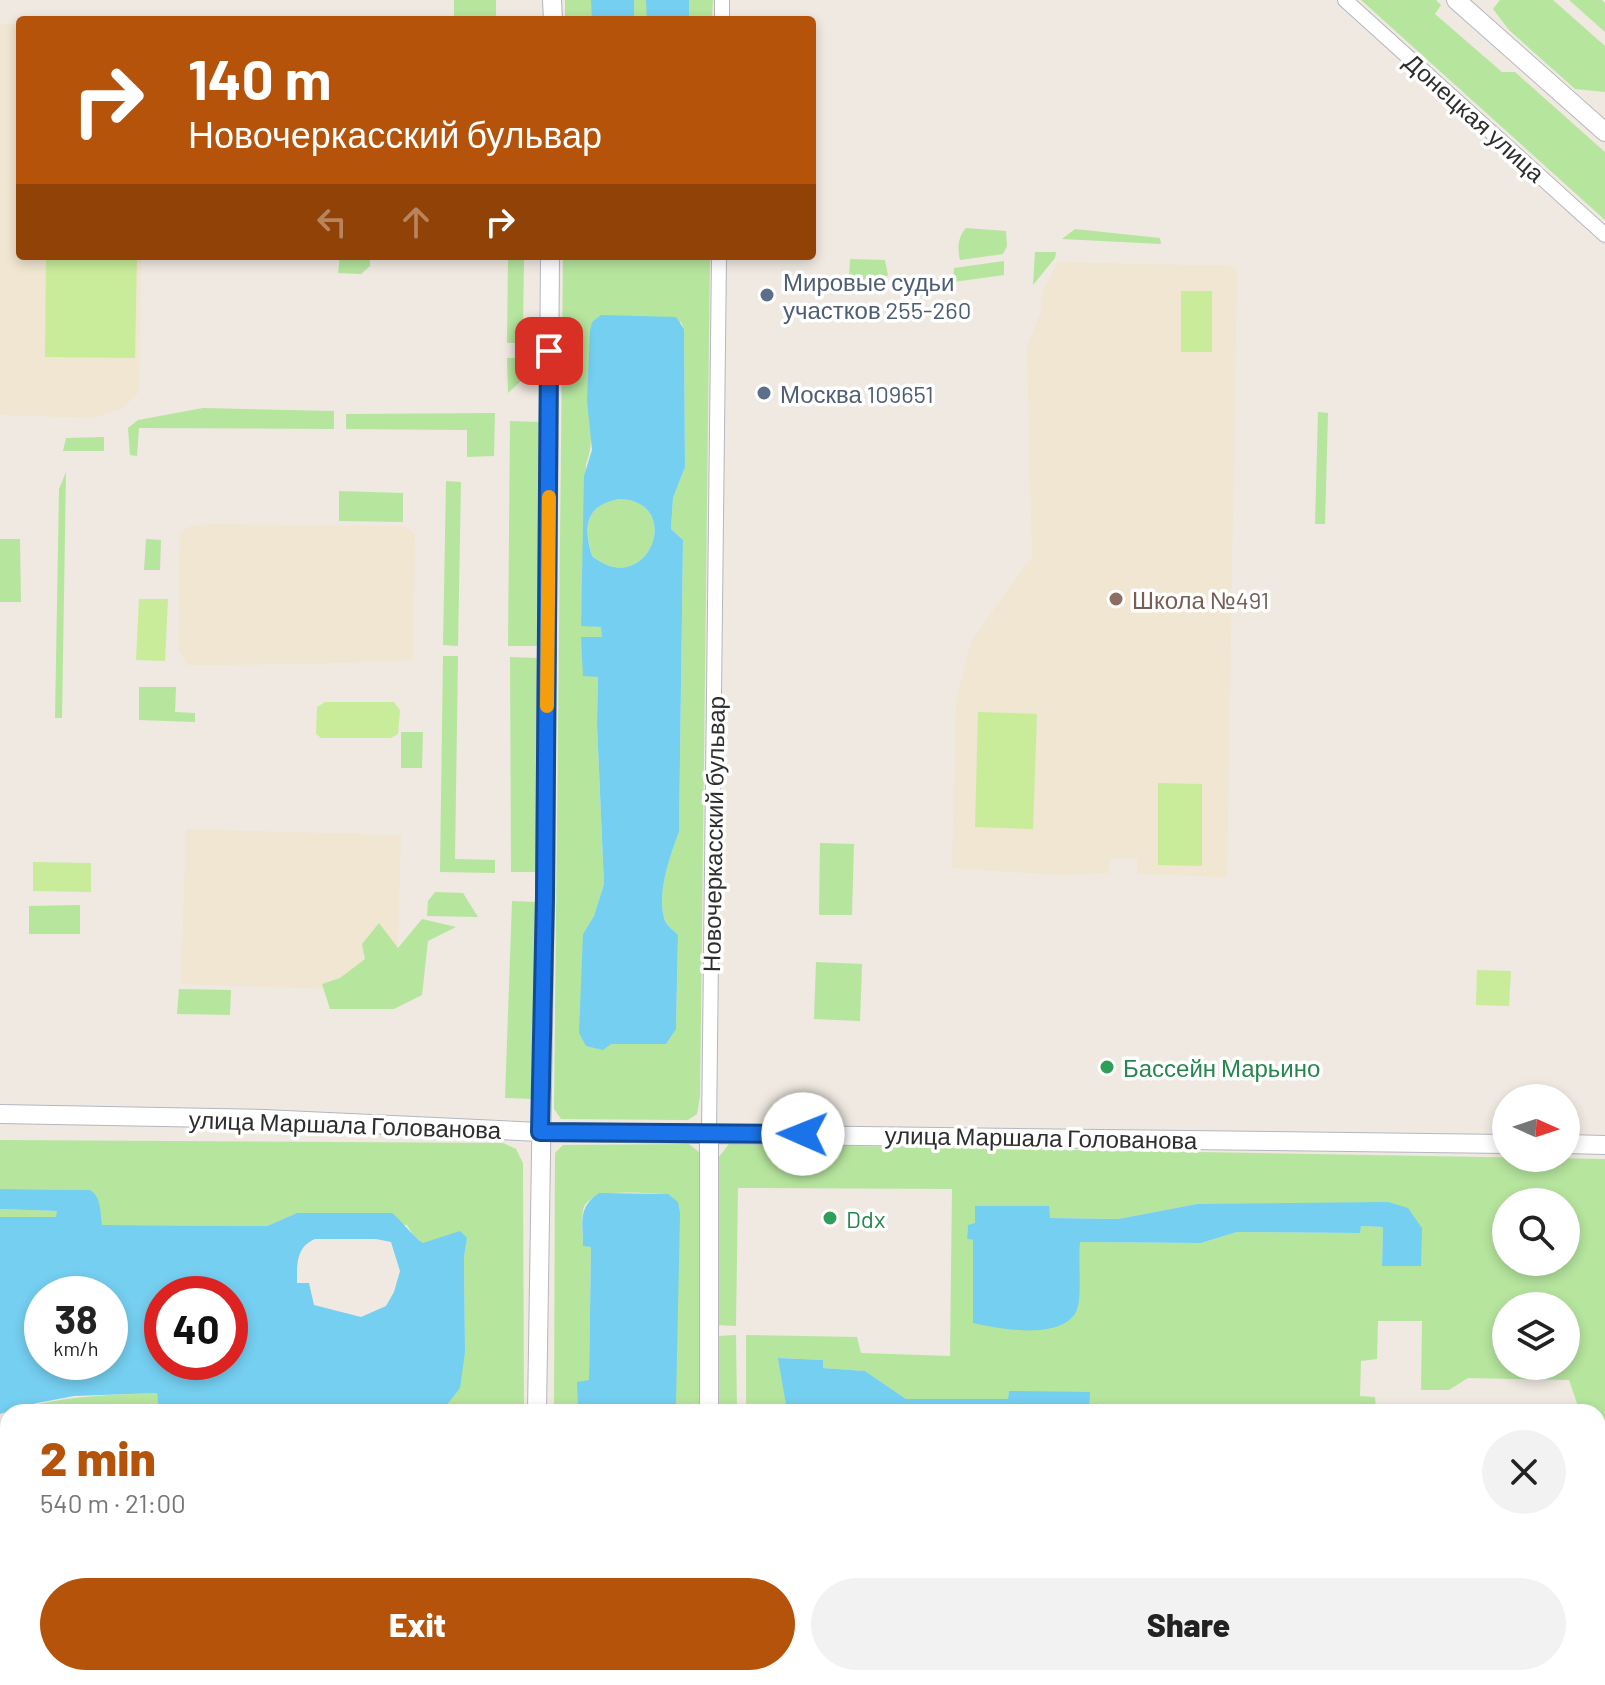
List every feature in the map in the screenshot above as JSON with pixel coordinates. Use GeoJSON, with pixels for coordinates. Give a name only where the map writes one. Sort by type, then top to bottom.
{"type":"FeatureCollection","features":[{"type":"Feature","properties":{"kind":"street","name":"Донецкая улица"},"geometry":{"type":"LineString","coordinates":[[1345,0],[1605,235]]}},
{"type":"Feature","properties":{"kind":"street"},"geometry":{"type":"LineString","coordinates":[[1456,0],[1605,132]]}},
{"type":"Feature","properties":{"kind":"street"},"geometry":{"type":"LineString","coordinates":[[537,1404],[550,260]]}},
{"type":"Feature","properties":{"kind":"street","name":"Новочеркасский бульвар"},"geometry":{"type":"LineString","coordinates":[[709,1404],[719,260]]}},
{"type":"Feature","properties":{"kind":"street","name":"улица Маршала Голованова"},"geometry":{"type":"LineString","coordinates":[[0,1114],[264,1119],[540,1132],[1492,1144]]}},
{"type":"Feature","properties":{"kind":"street"},"geometry":{"type":"LineString","coordinates":[[1580,1144],[1605,1145]]}},
{"type":"Feature","properties":{"kind":"shaded area"},"geometry":{"type":"Polygon","coordinates":[[[0,24],[16,24],[16,260],[141,260],[139,392],[123,408],[93,418],[0,415],[0,24]]]}},
{"type":"Feature","properties":{"kind":"shaded area","name":"Школа №491"},"geometry":{"type":"Polygon","coordinates":[[[1058,262],[1231,266],[1237,269],[1227,877],[1137,874],[1137,858],[1110,858],[1109,873],[1060,875],[952,868],[956,702],[971,641],[1032,557],[1027,347],[1041,311],[1042,292],[1058,262]]]}},
{"type":"Feature","properties":{"kind":"shaded area"},"geometry":{"type":"Polygon","coordinates":[[[191,526],[405,526],[415,534],[413,660],[187,665],[178,648],[180,532],[191,526]]]}},
{"type":"Feature","properties":{"kind":"shaded area"},"geometry":{"type":"Polygon","coordinates":[[[186,829],[401,835],[397,969],[364,990],[181,984],[186,829]]]}},
{"type":"Feature","properties":{"kind":"green space"},"geometry":{"type":"Polygon","coordinates":[[[454,0],[496,0],[496,16],[454,16],[454,0]]]}},
{"type":"Feature","properties":{"kind":"green space"},"geometry":{"type":"Polygon","coordinates":[[[565,0],[713,0],[712,16],[565,16],[565,0]]]}},
{"type":"Feature","properties":{"kind":"green space"},"geometry":{"type":"Polygon","coordinates":[[[1361,0],[1436,0],[1441,5],[1435,14],[1502,72],[1515,72],[1605,152],[1605,220],[1361,0]]]}},
{"type":"Feature","properties":{"kind":"green space"},"geometry":{"type":"Polygon","coordinates":[[[1500,0],[1553,0],[1605,46],[1605,92],[1575,89],[1509,30],[1493,9],[1500,0]]]}},
{"type":"Feature","properties":{"kind":"green space"},"geometry":{"type":"Polygon","coordinates":[[[1569,0],[1602,0],[1605,3],[1605,32],[1569,0]]]}},
{"type":"Feature","properties":{"kind":"green space"},"geometry":{"type":"Polygon","coordinates":[[[966,228],[1006,231],[1007,246],[1003,254],[960,260],[959,243],[966,228]]]}},
{"type":"Feature","properties":{"kind":"green space"},"geometry":{"type":"Polygon","coordinates":[[[1075,229],[1160,238],[1161,244],[1062,239],[1075,229]]]}},
{"type":"Feature","properties":{"kind":"green space"},"geometry":{"type":"Polygon","coordinates":[[[1035,252],[1056,252],[1055,258],[1033,285],[1035,252]]]}},
{"type":"Feature","properties":{"kind":"green space"},"geometry":{"type":"Polygon","coordinates":[[[850,259],[885,260],[888,276],[853,281],[849,277],[850,259]]]}},
{"type":"Feature","properties":{"kind":"green space"},"geometry":{"type":"Polygon","coordinates":[[[46,260],[137,260],[135,358],[45,357],[46,260]]]}},
{"type":"Feature","properties":{"kind":"green space"},"geometry":{"type":"Polygon","coordinates":[[[340,260],[370,260],[370,266],[361,274],[338,273],[340,260]]]}},
{"type":"Feature","properties":{"kind":"green space"},"geometry":{"type":"Polygon","coordinates":[[[508,260],[524,260],[523,328],[533,329],[533,343],[507,343],[508,260]]]}},
{"type":"Feature","properties":{"kind":"green space"},"geometry":{"type":"Polygon","coordinates":[[[563,260],[710,260],[700,1096],[697,1114],[688,1120],[561,1119],[554,1109],[563,260]],[[681,322],[589,382],[588,392],[591,444],[586,464],[581,625],[602,627],[602,637],[581,638],[598,676],[604,884],[594,916],[583,934],[611,1044],[676,1029],[678,936],[665,921],[662,899],[665,875],[679,832],[683,540],[671,529],[673,498],[685,467],[684,329],[681,322]]]}},
{"type":"Feature","properties":{"kind":"green space"},"geometry":{"type":"Polygon","coordinates":[[[1004,261],[1004,275],[953,282],[954,268],[1004,261]]]}},
{"type":"Feature","properties":{"kind":"green space"},"geometry":{"type":"Polygon","coordinates":[[[1181,291],[1212,291],[1212,352],[1181,352],[1181,291]]]}},
{"type":"Feature","properties":{"kind":"green space"},"geometry":{"type":"Polygon","coordinates":[[[507,358],[523,358],[522,380],[508,393],[507,358]]]}},
{"type":"Feature","properties":{"kind":"green space"},"geometry":{"type":"Polygon","coordinates":[[[203,408],[334,411],[334,429],[139,428],[137,456],[130,455],[128,428],[138,420],[203,408]]]}},
{"type":"Feature","properties":{"kind":"green space"},"geometry":{"type":"Polygon","coordinates":[[[1318,412],[1328,413],[1325,524],[1315,524],[1318,412]]]}},
{"type":"Feature","properties":{"kind":"green space"},"geometry":{"type":"Polygon","coordinates":[[[495,413],[494,456],[467,457],[467,430],[346,429],[346,414],[495,413]]]}},
{"type":"Feature","properties":{"kind":"green space"},"geometry":{"type":"Polygon","coordinates":[[[510,421],[539,422],[538,646],[508,646],[510,421]]]}},
{"type":"Feature","properties":{"kind":"green space"},"geometry":{"type":"Polygon","coordinates":[[[104,437],[104,451],[63,451],[66,438],[104,437]]]}},
{"type":"Feature","properties":{"kind":"green space"},"geometry":{"type":"Polygon","coordinates":[[[66,472],[62,718],[55,718],[59,489],[66,472]]]}},
{"type":"Feature","properties":{"kind":"green space"},"geometry":{"type":"Polygon","coordinates":[[[446,481],[461,482],[458,646],[443,645],[446,481]]]}},
{"type":"Feature","properties":{"kind":"green space"},"geometry":{"type":"Polygon","coordinates":[[[339,491],[403,493],[403,522],[339,521],[339,491]]]}},
{"type":"Feature","properties":{"kind":"green space"},"geometry":{"type":"Polygon","coordinates":[[[620,499],[640,504],[651,516],[655,530],[651,546],[642,559],[629,566],[612,567],[592,556],[588,526],[599,506],[620,499]]]}},
{"type":"Feature","properties":{"kind":"green space"},"geometry":{"type":"Polygon","coordinates":[[[0,539],[20,539],[21,602],[0,602],[0,539]]]}},
{"type":"Feature","properties":{"kind":"green space"},"geometry":{"type":"Polygon","coordinates":[[[146,539],[161,540],[160,570],[144,570],[146,539]]]}},
{"type":"Feature","properties":{"kind":"green space"},"geometry":{"type":"Polygon","coordinates":[[[139,599],[168,599],[165,661],[136,660],[139,599]]]}},
{"type":"Feature","properties":{"kind":"green space"},"geometry":{"type":"Polygon","coordinates":[[[443,656],[458,656],[455,859],[495,860],[495,873],[440,872],[443,656]]]}},
{"type":"Feature","properties":{"kind":"green space"},"geometry":{"type":"Polygon","coordinates":[[[510,657],[538,658],[536,872],[511,872],[510,657]]]}},
{"type":"Feature","properties":{"kind":"green space"},"geometry":{"type":"Polygon","coordinates":[[[139,687],[176,687],[175,712],[195,713],[195,722],[139,720],[139,687]]]}},
{"type":"Feature","properties":{"kind":"green space"},"geometry":{"type":"Polygon","coordinates":[[[325,702],[394,702],[400,710],[398,734],[391,738],[321,738],[316,734],[317,707],[325,702]]]}},
{"type":"Feature","properties":{"kind":"green space"},"geometry":{"type":"Polygon","coordinates":[[[978,712],[1037,714],[1033,829],[975,827],[978,712]]]}},
{"type":"Feature","properties":{"kind":"green space"},"geometry":{"type":"Polygon","coordinates":[[[401,732],[423,732],[422,768],[401,768],[401,732]]]}},
{"type":"Feature","properties":{"kind":"green space"},"geometry":{"type":"Polygon","coordinates":[[[1158,783],[1202,784],[1202,866],[1158,865],[1158,783]]]}},
{"type":"Feature","properties":{"kind":"green space"},"geometry":{"type":"Polygon","coordinates":[[[820,843],[854,844],[852,915],[819,915],[820,843]]]}},
{"type":"Feature","properties":{"kind":"green space"},"geometry":{"type":"Polygon","coordinates":[[[33,862],[91,863],[91,892],[33,891],[33,862]]]}},
{"type":"Feature","properties":{"kind":"green space"},"geometry":{"type":"Polygon","coordinates":[[[435,892],[463,893],[478,917],[427,916],[428,901],[435,892]]]}},
{"type":"Feature","properties":{"kind":"green space"},"geometry":{"type":"Polygon","coordinates":[[[512,901],[536,902],[533,1099],[505,1098],[512,901]]]}},
{"type":"Feature","properties":{"kind":"green space"},"geometry":{"type":"Polygon","coordinates":[[[80,905],[80,934],[29,934],[29,906],[80,905]]]}},
{"type":"Feature","properties":{"kind":"green space"},"geometry":{"type":"Polygon","coordinates":[[[422,919],[456,927],[428,941],[422,995],[394,1009],[330,1009],[322,984],[340,978],[365,959],[362,944],[379,923],[398,948],[422,919]]]}},
{"type":"Feature","properties":{"kind":"green space"},"geometry":{"type":"Polygon","coordinates":[[[816,962],[862,964],[860,1021],[814,1019],[816,962]]]}},
{"type":"Feature","properties":{"kind":"green space"},"geometry":{"type":"Polygon","coordinates":[[[1477,970],[1511,971],[1509,1006],[1476,1005],[1477,970]]]}},
{"type":"Feature","properties":{"kind":"green space"},"geometry":{"type":"Polygon","coordinates":[[[179,989],[231,990],[230,1015],[177,1014],[179,989]]]}},
{"type":"Feature","properties":{"kind":"green space"},"geometry":{"type":"Polygon","coordinates":[[[0,1140],[503,1143],[516,1149],[523,1163],[524,1404],[199,1404],[462,1365],[465,1352],[464,1257],[467,1238],[446,1236],[424,1244],[416,1240],[407,1225],[297,1213],[267,1226],[101,1225],[90,1190],[0,1189],[0,1140]]]}},
{"type":"Feature","properties":{"kind":"green space"},"geometry":{"type":"Polygon","coordinates":[[[689,1144],[705,1157],[699,1404],[676,1404],[668,1194],[635,1193],[598,1196],[589,1200],[584,1207],[583,1246],[591,1246],[589,1381],[582,1404],[554,1404],[555,1153],[563,1145],[689,1144]]]}},
{"type":"Feature","properties":{"kind":"green space"},"geometry":{"type":"Polygon","coordinates":[[[729,1144],[1492,1157],[1492,1172],[1580,1172],[1580,1159],[1605,1159],[1605,1404],[1577,1404],[1569,1380],[1580,1380],[1580,1292],[1492,1292],[1492,1378],[1468,1378],[1449,1390],[1421,1390],[1422,1321],[1378,1321],[1377,1359],[1361,1361],[1360,1396],[1375,1397],[1375,1404],[1089,1404],[1089,1393],[1009,1392],[1008,1399],[906,1399],[865,1371],[823,1368],[822,1360],[779,1358],[786,1404],[746,1404],[746,1335],[857,1337],[861,1353],[950,1356],[952,1189],[738,1188],[736,1326],[716,1325],[718,1158],[729,1144]],[[1197,1204],[1118,1219],[1050,1218],[1048,1206],[976,1206],[975,1224],[968,1226],[967,1239],[973,1240],[974,1323],[1078,1309],[1079,1242],[1201,1243],[1237,1232],[1359,1233],[1361,1226],[1383,1227],[1382,1265],[1422,1228],[1197,1204]]]}},
{"type":"Feature","properties":{"kind":"green space"},"geometry":{"type":"Polygon","coordinates":[[[0,1209],[57,1211],[57,1217],[0,1217],[0,1209]]]}},
{"type":"Feature","properties":{"kind":"green space"},"geometry":{"type":"Polygon","coordinates":[[[736,1335],[737,1404],[717,1404],[716,1336],[736,1335]]]}},
{"type":"Feature","properties":{"kind":"green space"},"geometry":{"type":"Polygon","coordinates":[[[157,1393],[158,1404],[41,1404],[64,1399],[157,1393]]]}},
{"type":"Feature","properties":{"kind":"water"},"geometry":{"type":"Polygon","coordinates":[[[591,0],[634,0],[634,16],[592,16],[591,0]]]}},
{"type":"Feature","properties":{"kind":"water"},"geometry":{"type":"Polygon","coordinates":[[[646,0],[689,0],[689,16],[647,16],[646,0]]]}},
{"type":"Feature","properties":{"kind":"water"},"geometry":{"type":"Polygon","coordinates":[[[601,315],[676,317],[684,329],[685,467],[673,498],[671,529],[683,540],[679,832],[665,875],[662,899],[665,921],[678,935],[676,1029],[666,1044],[611,1044],[603,1050],[586,1046],[579,1033],[583,934],[594,916],[604,884],[598,677],[583,676],[581,637],[602,637],[601,627],[581,626],[584,476],[592,450],[587,400],[592,322],[601,315]],[[620,499],[608,502],[593,512],[588,526],[592,556],[612,567],[629,566],[642,559],[651,546],[655,530],[651,516],[640,504],[620,499]]]}},
{"type":"Feature","properties":{"kind":"water"},"geometry":{"type":"Polygon","coordinates":[[[0,1189],[90,1190],[99,1201],[102,1225],[267,1226],[297,1213],[392,1213],[423,1243],[460,1231],[467,1238],[464,1257],[465,1352],[460,1388],[447,1404],[158,1404],[157,1393],[74,1396],[34,1404],[0,1404],[0,1217],[56,1217],[57,1211],[0,1209],[0,1189]],[[315,1239],[301,1251],[297,1283],[309,1283],[314,1305],[361,1317],[386,1306],[394,1292],[400,1271],[391,1242],[376,1239],[315,1239]]]}},
{"type":"Feature","properties":{"kind":"water"},"geometry":{"type":"Polygon","coordinates":[[[599,1193],[668,1194],[678,1202],[676,1404],[578,1404],[577,1382],[589,1380],[591,1247],[583,1246],[583,1216],[599,1193]]]}},
{"type":"Feature","properties":{"kind":"water"},"geometry":{"type":"Polygon","coordinates":[[[1388,1202],[1408,1208],[1422,1228],[1421,1266],[1382,1266],[1383,1227],[1361,1226],[1360,1233],[1237,1232],[1201,1243],[1080,1242],[1078,1304],[1070,1320],[1059,1326],[1030,1330],[973,1323],[973,1240],[967,1239],[968,1225],[975,1223],[975,1206],[1049,1206],[1050,1218],[1118,1219],[1197,1204],[1388,1202]]]}},
{"type":"Feature","properties":{"kind":"water"},"geometry":{"type":"Polygon","coordinates":[[[778,1358],[823,1360],[823,1368],[865,1371],[906,1399],[1008,1399],[1009,1391],[1090,1392],[1089,1404],[786,1404],[778,1358]]]}},
{"type":"Feature","properties":{"kind":"slow traffic"},"geometry":{"type":"LineString","coordinates":[[547,706],[549,497]]}},
{"type":"Feature","properties":{"kind":"place","name":"Мировые судьи участков 255-260"},"geometry":{"type":"Point","coordinates":[767,295]}},
{"type":"Feature","properties":{"kind":"place","name":"Москва 109651"},"geometry":{"type":"Point","coordinates":[764,393]}},
{"type":"Feature","properties":{"kind":"place","name":"Школа №491"},"geometry":{"type":"Point","coordinates":[1116,599]}},
{"type":"Feature","properties":{"kind":"place","name":"Бассейн Марьино"},"geometry":{"type":"Point","coordinates":[1107,1067]}},
{"type":"Feature","properties":{"kind":"place","name":"Ddx"},"geometry":{"type":"Point","coordinates":[830,1218]}},
{"type":"Feature","properties":{"kind":"route"},"geometry":{"type":"LineString","coordinates":[[549,351],[548,652],[540,1132],[803,1134]]}}]}
